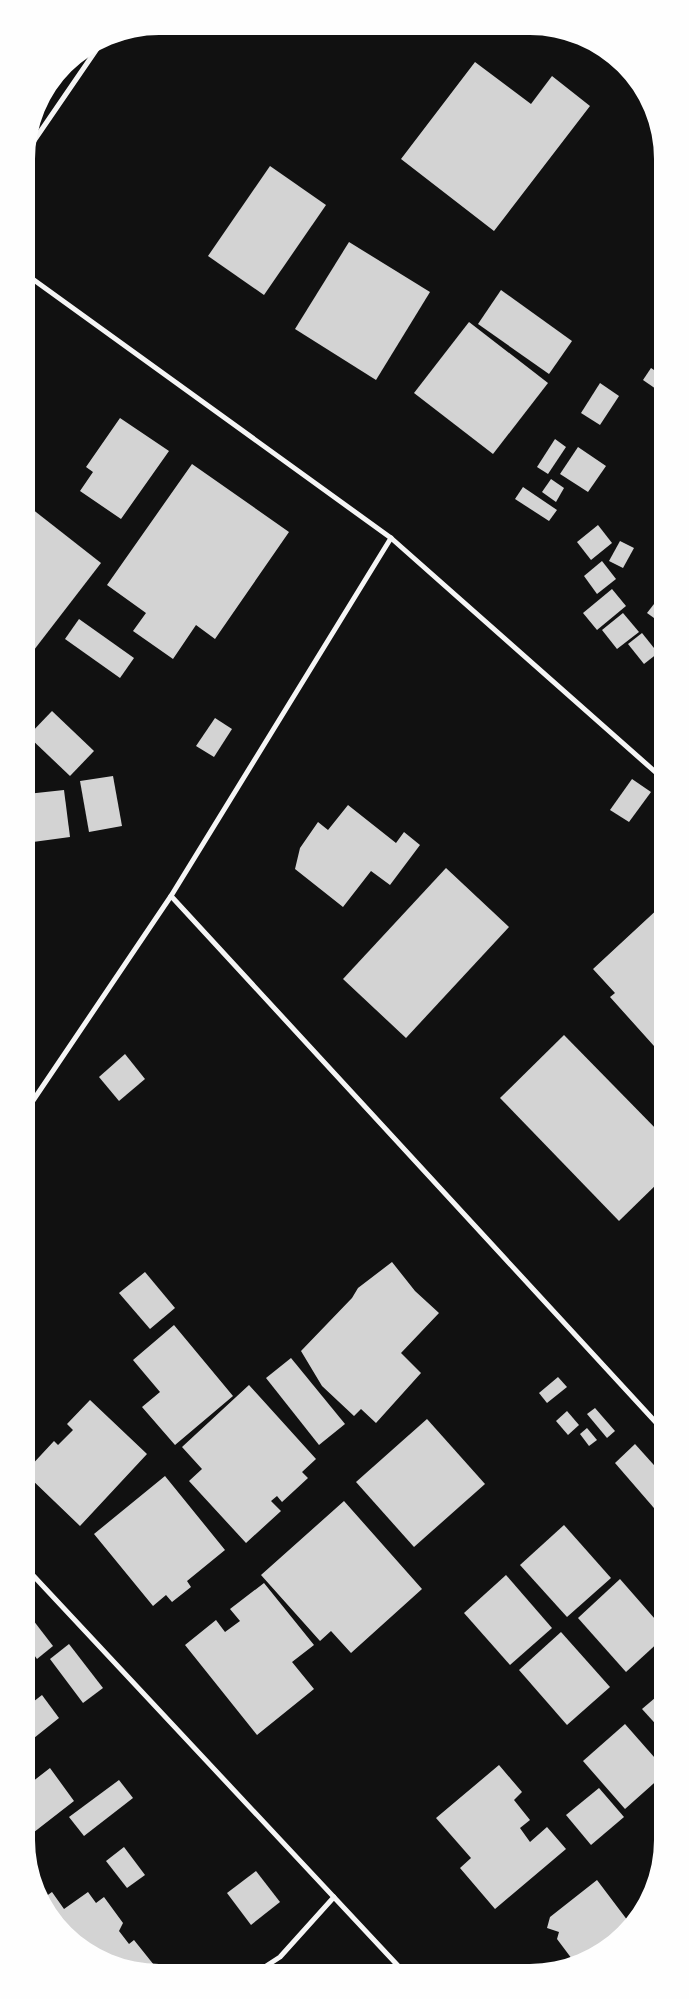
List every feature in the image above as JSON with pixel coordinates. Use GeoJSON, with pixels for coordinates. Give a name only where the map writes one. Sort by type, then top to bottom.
{"type":"FeatureCollection","features":[{"type":"Feature","properties":{"kind":"street"},"geometry":{"type":"LineString","coordinates":[[38,134],[93,54]]}},
{"type":"Feature","properties":{"kind":"street"},"geometry":{"type":"LineString","coordinates":[[35,281],[391,538],[654,771]]}},
{"type":"Feature","properties":{"kind":"street"},"geometry":{"type":"LineString","coordinates":[[35,1098],[171,896],[391,538]]}},
{"type":"Feature","properties":{"kind":"street"},"geometry":{"type":"LineString","coordinates":[[171,896],[654,1420]]}},
{"type":"Feature","properties":{"kind":"street"},"geometry":{"type":"LineString","coordinates":[[35,1577],[396,1964]]}},
{"type":"Feature","properties":{"kind":"street"},"geometry":{"type":"LineString","coordinates":[[269,1964],[280,1957],[334,1897]]}},
{"type":"Feature","properties":{"kind":"building"},"geometry":{"type":"Polygon","coordinates":[[[475,62],[531,104],[552,76],[590,106],[494,231],[401,159],[475,62]]]}},
{"type":"Feature","properties":{"kind":"building"},"geometry":{"type":"Polygon","coordinates":[[[270,166],[326,205],[264,295],[208,256],[270,166]]]}},
{"type":"Feature","properties":{"kind":"building"},"geometry":{"type":"Polygon","coordinates":[[[349,242],[430,292],[376,380],[295,329],[349,242]]]}},
{"type":"Feature","properties":{"kind":"building"},"geometry":{"type":"Polygon","coordinates":[[[501,290],[572,341],[549,374],[478,324],[501,290]]]}},
{"type":"Feature","properties":{"kind":"building"},"geometry":{"type":"Polygon","coordinates":[[[469,322],[548,383],[493,454],[414,393],[469,322]]]}},
{"type":"Feature","properties":{"kind":"building"},"geometry":{"type":"Polygon","coordinates":[[[651,368],[654,370],[654,388],[643,380],[651,368]]]}},
{"type":"Feature","properties":{"kind":"building"},"geometry":{"type":"Polygon","coordinates":[[[600,383],[619,396],[600,425],[581,413],[600,383]]]}},
{"type":"Feature","properties":{"kind":"building"},"geometry":{"type":"Polygon","coordinates":[[[120,418],[169,451],[121,519],[80,491],[93,472],[86,467],[120,418]]]}},
{"type":"Feature","properties":{"kind":"building"},"geometry":{"type":"Polygon","coordinates":[[[555,439],[566,447],[548,474],[537,467],[555,439]]]}},
{"type":"Feature","properties":{"kind":"building"},"geometry":{"type":"Polygon","coordinates":[[[578,447],[606,466],[588,492],[560,474],[578,447]]]}},
{"type":"Feature","properties":{"kind":"building"},"geometry":{"type":"Polygon","coordinates":[[[192,464],[289,532],[215,639],[196,625],[173,659],[133,631],[146,613],[107,585],[192,464]]]}},
{"type":"Feature","properties":{"kind":"building"},"geometry":{"type":"Polygon","coordinates":[[[551,479],[564,488],[556,502],[542,492],[551,479]]]}},
{"type":"Feature","properties":{"kind":"building"},"geometry":{"type":"Polygon","coordinates":[[[523,487],[557,510],[549,521],[515,499],[523,487]]]}},
{"type":"Feature","properties":{"kind":"building"},"geometry":{"type":"Polygon","coordinates":[[[35,511],[101,563],[35,649],[35,511]]]}},
{"type":"Feature","properties":{"kind":"building"},"geometry":{"type":"Polygon","coordinates":[[[598,525],[612,543],[591,560],[577,542],[598,525]]]}},
{"type":"Feature","properties":{"kind":"building"},"geometry":{"type":"Polygon","coordinates":[[[620,541],[634,548],[623,568],[609,561],[620,541]]]}},
{"type":"Feature","properties":{"kind":"building"},"geometry":{"type":"Polygon","coordinates":[[[602,561],[616,579],[597,594],[584,576],[602,561]]]}},
{"type":"Feature","properties":{"kind":"building"},"geometry":{"type":"Polygon","coordinates":[[[612,589],[626,606],[597,630],[583,613],[612,589]]]}},
{"type":"Feature","properties":{"kind":"building"},"geometry":{"type":"Polygon","coordinates":[[[654,604],[654,618],[647,613],[654,604]]]}},
{"type":"Feature","properties":{"kind":"building"},"geometry":{"type":"Polygon","coordinates":[[[623,613],[639,632],[617,649],[602,630],[623,613]]]}},
{"type":"Feature","properties":{"kind":"building"},"geometry":{"type":"Polygon","coordinates":[[[79,619],[134,658],[120,678],[65,639],[79,619]]]}},
{"type":"Feature","properties":{"kind":"building"},"geometry":{"type":"Polygon","coordinates":[[[642,633],[654,648],[654,656],[644,664],[628,644],[642,633]]]}},
{"type":"Feature","properties":{"kind":"building"},"geometry":{"type":"Polygon","coordinates":[[[52,711],[94,751],[70,776],[35,743],[35,729],[52,711]]]}},
{"type":"Feature","properties":{"kind":"building"},"geometry":{"type":"Polygon","coordinates":[[[215,718],[232,729],[214,757],[196,746],[215,718]]]}},
{"type":"Feature","properties":{"kind":"building"},"geometry":{"type":"Polygon","coordinates":[[[113,776],[122,826],[89,832],[80,781],[113,776]]]}},
{"type":"Feature","properties":{"kind":"building"},"geometry":{"type":"Polygon","coordinates":[[[632,779],[651,792],[629,822],[610,810],[632,779]]]}},
{"type":"Feature","properties":{"kind":"building"},"geometry":{"type":"Polygon","coordinates":[[[64,790],[70,837],[35,842],[35,793],[64,790]]]}},
{"type":"Feature","properties":{"kind":"building"},"geometry":{"type":"Polygon","coordinates":[[[348,805],[396,843],[404,832],[420,845],[390,885],[371,871],[343,907],[295,869],[300,848],[318,822],[328,830],[348,805]]]}},
{"type":"Feature","properties":{"kind":"building"},"geometry":{"type":"Polygon","coordinates":[[[446,868],[509,927],[406,1038],[343,979],[446,868]]]}},
{"type":"Feature","properties":{"kind":"building"},"geometry":{"type":"Polygon","coordinates":[[[654,912],[654,1046],[610,997],[615,993],[593,969],[654,912]]]}},
{"type":"Feature","properties":{"kind":"building"},"geometry":{"type":"Polygon","coordinates":[[[564,1035],[654,1127],[654,1187],[619,1221],[500,1098],[564,1035]]]}},
{"type":"Feature","properties":{"kind":"building"},"geometry":{"type":"Polygon","coordinates":[[[125,1054],[145,1079],[119,1101],[99,1077],[125,1054]]]}},
{"type":"Feature","properties":{"kind":"building"},"geometry":{"type":"Polygon","coordinates":[[[392,1262],[415,1291],[439,1313],[401,1353],[421,1373],[376,1423],[361,1409],[354,1416],[322,1386],[301,1351],[352,1298],[358,1288],[392,1262]]]}},
{"type":"Feature","properties":{"kind":"building"},"geometry":{"type":"Polygon","coordinates":[[[145,1272],[175,1308],[150,1329],[119,1293],[145,1272]]]}},
{"type":"Feature","properties":{"kind":"building"},"geometry":{"type":"Polygon","coordinates":[[[174,1325],[233,1396],[175,1445],[142,1407],[160,1392],[133,1360],[174,1325]]]}},
{"type":"Feature","properties":{"kind":"building"},"geometry":{"type":"Polygon","coordinates":[[[291,1358],[345,1424],[319,1445],[266,1378],[291,1358]]]}},
{"type":"Feature","properties":{"kind":"building"},"geometry":{"type":"Polygon","coordinates":[[[558,1377],[567,1387],[547,1403],[539,1393],[558,1377]]]}},
{"type":"Feature","properties":{"kind":"building"},"geometry":{"type":"Polygon","coordinates":[[[249,1385],[316,1459],[302,1472],[308,1478],[282,1502],[277,1496],[271,1501],[281,1511],[246,1543],[189,1481],[202,1469],[182,1447],[249,1385]]]}},
{"type":"Feature","properties":{"kind":"building"},"geometry":{"type":"Polygon","coordinates":[[[90,1400],[147,1454],[80,1526],[35,1483],[35,1461],[54,1441],[58,1445],[73,1430],[67,1424],[90,1400]]]}},
{"type":"Feature","properties":{"kind":"building"},"geometry":{"type":"Polygon","coordinates":[[[595,1408],[615,1431],[607,1438],[587,1414],[595,1408]]]}},
{"type":"Feature","properties":{"kind":"building"},"geometry":{"type":"Polygon","coordinates":[[[567,1411],[579,1425],[568,1435],[556,1421],[567,1411]]]}},
{"type":"Feature","properties":{"kind":"building"},"geometry":{"type":"Polygon","coordinates":[[[427,1419],[485,1484],[414,1547],[356,1482],[427,1419]]]}},
{"type":"Feature","properties":{"kind":"building"},"geometry":{"type":"Polygon","coordinates":[[[587,1428],[597,1440],[589,1446],[580,1434],[587,1428]]]}},
{"type":"Feature","properties":{"kind":"building"},"geometry":{"type":"Polygon","coordinates":[[[635,1444],[654,1465],[654,1508],[615,1463],[635,1444]]]}},
{"type":"Feature","properties":{"kind":"building"},"geometry":{"type":"Polygon","coordinates":[[[165,1476],[225,1550],[187,1581],[191,1587],[172,1602],[166,1595],[153,1606],[94,1534],[165,1476]]]}},
{"type":"Feature","properties":{"kind":"building"},"geometry":{"type":"Polygon","coordinates":[[[344,1501],[422,1589],[351,1653],[331,1631],[320,1641],[261,1575],[344,1501]]]}},
{"type":"Feature","properties":{"kind":"building"},"geometry":{"type":"Polygon","coordinates":[[[564,1525],[611,1578],[567,1617],[520,1565],[564,1525]]]}},
{"type":"Feature","properties":{"kind":"building"},"geometry":{"type":"Polygon","coordinates":[[[506,1575],[552,1628],[510,1665],[464,1613],[506,1575]]]}},
{"type":"Feature","properties":{"kind":"building"},"geometry":{"type":"Polygon","coordinates":[[[620,1579],[654,1618],[654,1646],[626,1672],[578,1618],[620,1579]]]}},
{"type":"Feature","properties":{"kind":"building"},"geometry":{"type":"Polygon","coordinates":[[[264,1583],[314,1645],[292,1662],[314,1689],[257,1735],[185,1645],[216,1620],[225,1632],[240,1621],[230,1609],[264,1583]]]}},
{"type":"Feature","properties":{"kind":"building"},"geometry":{"type":"Polygon","coordinates":[[[35,1623],[53,1646],[37,1659],[35,1656],[35,1623]]]}},
{"type":"Feature","properties":{"kind":"building"},"geometry":{"type":"Polygon","coordinates":[[[561,1632],[610,1687],[567,1725],[519,1670],[561,1632]]]}},
{"type":"Feature","properties":{"kind":"building"},"geometry":{"type":"Polygon","coordinates":[[[69,1644],[103,1688],[83,1703],[50,1659],[69,1644]]]}},
{"type":"Feature","properties":{"kind":"building"},"geometry":{"type":"Polygon","coordinates":[[[42,1695],[59,1718],[35,1737],[35,1700],[42,1695]]]}},
{"type":"Feature","properties":{"kind":"building"},"geometry":{"type":"Polygon","coordinates":[[[654,1699],[654,1722],[642,1709],[654,1699]]]}},
{"type":"Feature","properties":{"kind":"building"},"geometry":{"type":"Polygon","coordinates":[[[625,1724],[654,1757],[654,1783],[625,1809],[583,1761],[625,1724]]]}},
{"type":"Feature","properties":{"kind":"building"},"geometry":{"type":"Polygon","coordinates":[[[499,1765],[522,1792],[514,1800],[530,1820],[520,1828],[530,1842],[547,1827],[566,1849],[495,1909],[460,1868],[471,1858],[436,1818],[499,1765]]]}},
{"type":"Feature","properties":{"kind":"building"},"geometry":{"type":"Polygon","coordinates":[[[50,1768],[74,1801],[35,1831],[35,1780],[50,1768]]]}},
{"type":"Feature","properties":{"kind":"building"},"geometry":{"type":"Polygon","coordinates":[[[119,1780],[133,1798],[84,1836],[69,1817],[119,1780]]]}},
{"type":"Feature","properties":{"kind":"building"},"geometry":{"type":"Polygon","coordinates":[[[599,1788],[624,1817],[591,1845],[566,1815],[599,1788]]]}},
{"type":"Feature","properties":{"kind":"building"},"geometry":{"type":"Polygon","coordinates":[[[124,1847],[145,1875],[127,1888],[106,1861],[124,1847]]]}},
{"type":"Feature","properties":{"kind":"building"},"geometry":{"type":"Polygon","coordinates":[[[256,1871],[280,1902],[251,1925],[227,1893],[256,1871]]]}},
{"type":"Feature","properties":{"kind":"building"},"geometry":{"type":"Polygon","coordinates":[[[597,1880],[626,1918],[606,1938],[571,1957],[557,1939],[559,1932],[547,1928],[550,1917],[597,1880]]]}},
{"type":"Feature","properties":{"kind":"building"},"geometry":{"type":"Polygon","coordinates":[[[52,1892],[64,1909],[88,1892],[96,1903],[104,1897],[123,1923],[119,1931],[129,1944],[134,1940],[153,1964],[135,1962],[119,1957],[90,1943],[71,1928],[48,1895],[52,1892]]]}}]}
